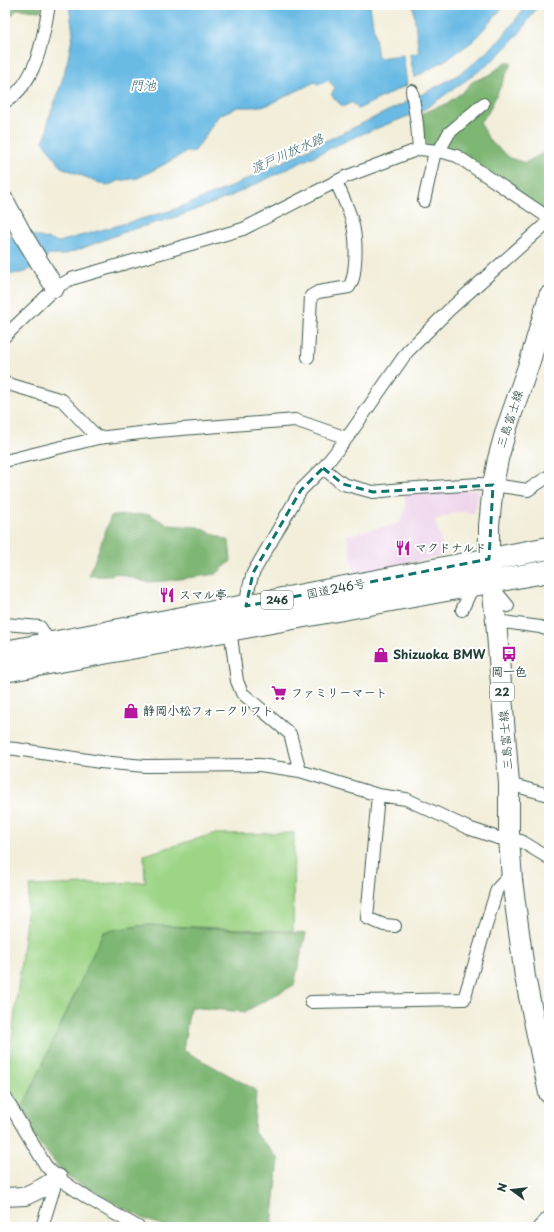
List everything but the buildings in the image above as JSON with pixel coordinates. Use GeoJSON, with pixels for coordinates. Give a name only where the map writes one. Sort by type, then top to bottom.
{"type":"FeatureCollection","features":[{"type":"Feature","properties":{"kind":"highway","name":"国道246号"},"geometry":{"type":"LineString","coordinates":[[5,671],[230,629],[485,575],[549,548]]}},
{"type":"Feature","properties":{"kind":"highway","name":"国道246号"},"geometry":{"type":"LineString","coordinates":[[5,652],[246,606],[485,575],[549,571]]}},
{"type":"Feature","properties":{"kind":"main road","name":"三島富士線"},"geometry":{"type":"LineString","coordinates":[[549,296],[530,361],[506,430],[498,459],[493,485],[485,575],[496,621],[509,784],[511,874],[525,977],[549,1093]]}},
{"type":"Feature","properties":{"kind":"street"},"geometry":{"type":"LineString","coordinates":[[5,102],[13,97],[26,82],[33,58],[42,42],[49,5]]}},
{"type":"Feature","properties":{"kind":"street"},"geometry":{"type":"LineString","coordinates":[[412,91],[419,149]]}},
{"type":"Feature","properties":{"kind":"street"},"geometry":{"type":"LineString","coordinates":[[424,201],[437,151],[449,133],[483,104]]}},
{"type":"Feature","properties":{"kind":"street"},"geometry":{"type":"LineString","coordinates":[[5,336],[55,288],[71,279],[243,229],[345,177],[419,149],[437,151],[457,156],[549,219],[449,310],[407,352],[347,438],[323,468],[301,490],[253,573],[248,590],[246,606]]}},
{"type":"Feature","properties":{"kind":"street"},"geometry":{"type":"LineString","coordinates":[[308,357],[311,296],[318,292],[349,287],[352,283],[354,272],[357,248],[355,230],[349,210],[336,182]]}},
{"type":"Feature","properties":{"kind":"street"},"geometry":{"type":"LineString","coordinates":[[5,201],[23,236],[55,288]]}},
{"type":"Feature","properties":{"kind":"street"},"geometry":{"type":"LineString","coordinates":[[5,383],[62,400],[98,438]]}},
{"type":"Feature","properties":{"kind":"street"},"geometry":{"type":"LineString","coordinates":[[5,461],[98,438],[157,431],[295,420],[347,438]]}},
{"type":"Feature","properties":{"kind":"street"},"geometry":{"type":"LineString","coordinates":[[323,468],[343,484],[373,492],[493,485],[528,490],[549,476]]}},
{"type":"Feature","properties":{"kind":"street"},"geometry":{"type":"LineString","coordinates":[[462,610],[485,575],[508,606]]}},
{"type":"Feature","properties":{"kind":"street"},"geometry":{"type":"LineString","coordinates":[[496,621],[540,627],[549,630]]}},
{"type":"Feature","properties":{"kind":"street"},"geometry":{"type":"LineString","coordinates":[[5,624],[40,627],[50,643]]}},
{"type":"Feature","properties":{"kind":"street"},"geometry":{"type":"LineString","coordinates":[[230,629],[237,681],[242,694],[290,734],[300,771]]}},
{"type":"Feature","properties":{"kind":"street"},"geometry":{"type":"LineString","coordinates":[[5,748],[16,748],[100,762],[145,766],[260,765],[300,771],[378,795],[406,799],[468,828],[498,838],[509,838],[520,841],[549,858]]}},
{"type":"Feature","properties":{"kind":"street"},"geometry":{"type":"LineString","coordinates":[[509,784],[549,795]]}},
{"type":"Feature","properties":{"kind":"street"},"geometry":{"type":"LineString","coordinates":[[378,795],[367,918],[384,926],[395,926]]}},
{"type":"Feature","properties":{"kind":"street"},"geometry":{"type":"LineString","coordinates":[[311,1002],[464,999],[497,889],[511,874]]}},
{"type":"Feature","properties":{"kind":"street"},"geometry":{"type":"LineString","coordinates":[[5,1096],[46,1166],[53,1181],[54,1188],[42,1227]]}},
{"type":"Feature","properties":{"kind":"street"},"geometry":{"type":"LineString","coordinates":[[5,1196],[24,1196],[53,1181]]}},
{"type":"Feature","properties":{"kind":"street"},"geometry":{"type":"LineString","coordinates":[[53,1181],[89,1199],[138,1227]]}},
{"type":"Feature","properties":{"kind":"street"},"geometry":{"type":"LineString","coordinates":[[539,1227],[549,1217]]}},
{"type":"Feature","properties":{"kind":"highlighted area"},"geometry":{"type":"Polygon","coordinates":[[[323,468],[343,484],[373,492],[493,485],[489,559],[246,606],[253,573],[301,490],[323,468]]]}},
{"type":"Feature","properties":{"kind":"shaded area"},"geometry":{"type":"Polygon","coordinates":[[[479,490],[474,514],[457,512],[435,520],[445,556],[354,573],[347,535],[400,523],[406,508],[404,493],[479,490]]]}},
{"type":"Feature","properties":{"kind":"green space"},"geometry":{"type":"Polygon","coordinates":[[[5,5],[42,5],[40,11],[17,9],[5,24],[5,5]]]}},
{"type":"Feature","properties":{"kind":"green space"},"geometry":{"type":"Polygon","coordinates":[[[512,62],[488,113],[480,122],[489,140],[510,158],[525,163],[549,150],[549,213],[482,173],[425,147],[420,124],[423,113],[446,104],[464,91],[472,82],[491,74],[504,63],[512,62]]]}},
{"type":"Feature","properties":{"kind":"green space"},"geometry":{"type":"Polygon","coordinates":[[[149,514],[168,525],[198,527],[229,541],[231,561],[216,574],[164,581],[146,582],[114,573],[112,576],[89,576],[111,516],[149,514]]]}},
{"type":"Feature","properties":{"kind":"green space"},"geometry":{"type":"Polygon","coordinates":[[[294,833],[293,931],[145,925],[103,932],[27,1115],[6,1089],[30,886],[145,882],[144,855],[213,834],[294,833]]]}},
{"type":"Feature","properties":{"kind":"green space"},"geometry":{"type":"Polygon","coordinates":[[[145,925],[306,933],[294,985],[244,1012],[190,1007],[183,1050],[256,1090],[254,1132],[279,1159],[272,1227],[167,1227],[144,1219],[66,1176],[18,1118],[103,932],[145,925]]]}},
{"type":"Feature","properties":{"kind":"water","name":"門池"},"geometry":{"type":"Polygon","coordinates":[[[69,5],[370,5],[378,58],[403,55],[407,85],[358,109],[352,102],[343,107],[331,95],[335,88],[328,80],[319,85],[315,82],[268,105],[238,107],[219,115],[195,151],[186,152],[138,178],[118,181],[107,186],[61,167],[43,141],[47,133],[48,120],[60,88],[73,33],[69,5]]]}},
{"type":"Feature","properties":{"kind":"water"},"geometry":{"type":"Polygon","coordinates":[[[413,5],[505,5],[473,41],[452,56],[414,78],[410,54],[419,53],[413,5]]]}},
{"type":"Feature","properties":{"kind":"water"},"geometry":{"type":"Polygon","coordinates":[[[527,5],[538,5],[522,30],[502,52],[486,66],[421,111],[352,138],[229,197],[176,217],[127,231],[63,255],[49,255],[26,272],[6,275],[5,239],[7,237],[32,235],[59,242],[173,210],[228,188],[417,97],[458,75],[500,40],[527,5]]]}},
{"type":"Feature","properties":{"kind":"place","name":"マクドナルド"},"geometry":{"type":"Point","coordinates":[403,548]}},
{"type":"Feature","properties":{"kind":"place","name":"スマル亭"},"geometry":{"type":"Point","coordinates":[167,595]}},
{"type":"Feature","properties":{"kind":"place","name":"岡一色"},"geometry":{"type":"Point","coordinates":[509,654]}},
{"type":"Feature","properties":{"kind":"place","name":"Shizuoka BMW"},"geometry":{"type":"Point","coordinates":[381,655]}},
{"type":"Feature","properties":{"kind":"place","name":"ファミリーマート"},"geometry":{"type":"Point","coordinates":[279,693]}},
{"type":"Feature","properties":{"kind":"place","name":"静岡小松フォークリフト"},"geometry":{"type":"Point","coordinates":[131,711]}},
{"type":"Feature","properties":{"kind":"water label","name":"渡戸川放水路"},"geometry":{"type":"Point","coordinates":[287,153]}}]}
